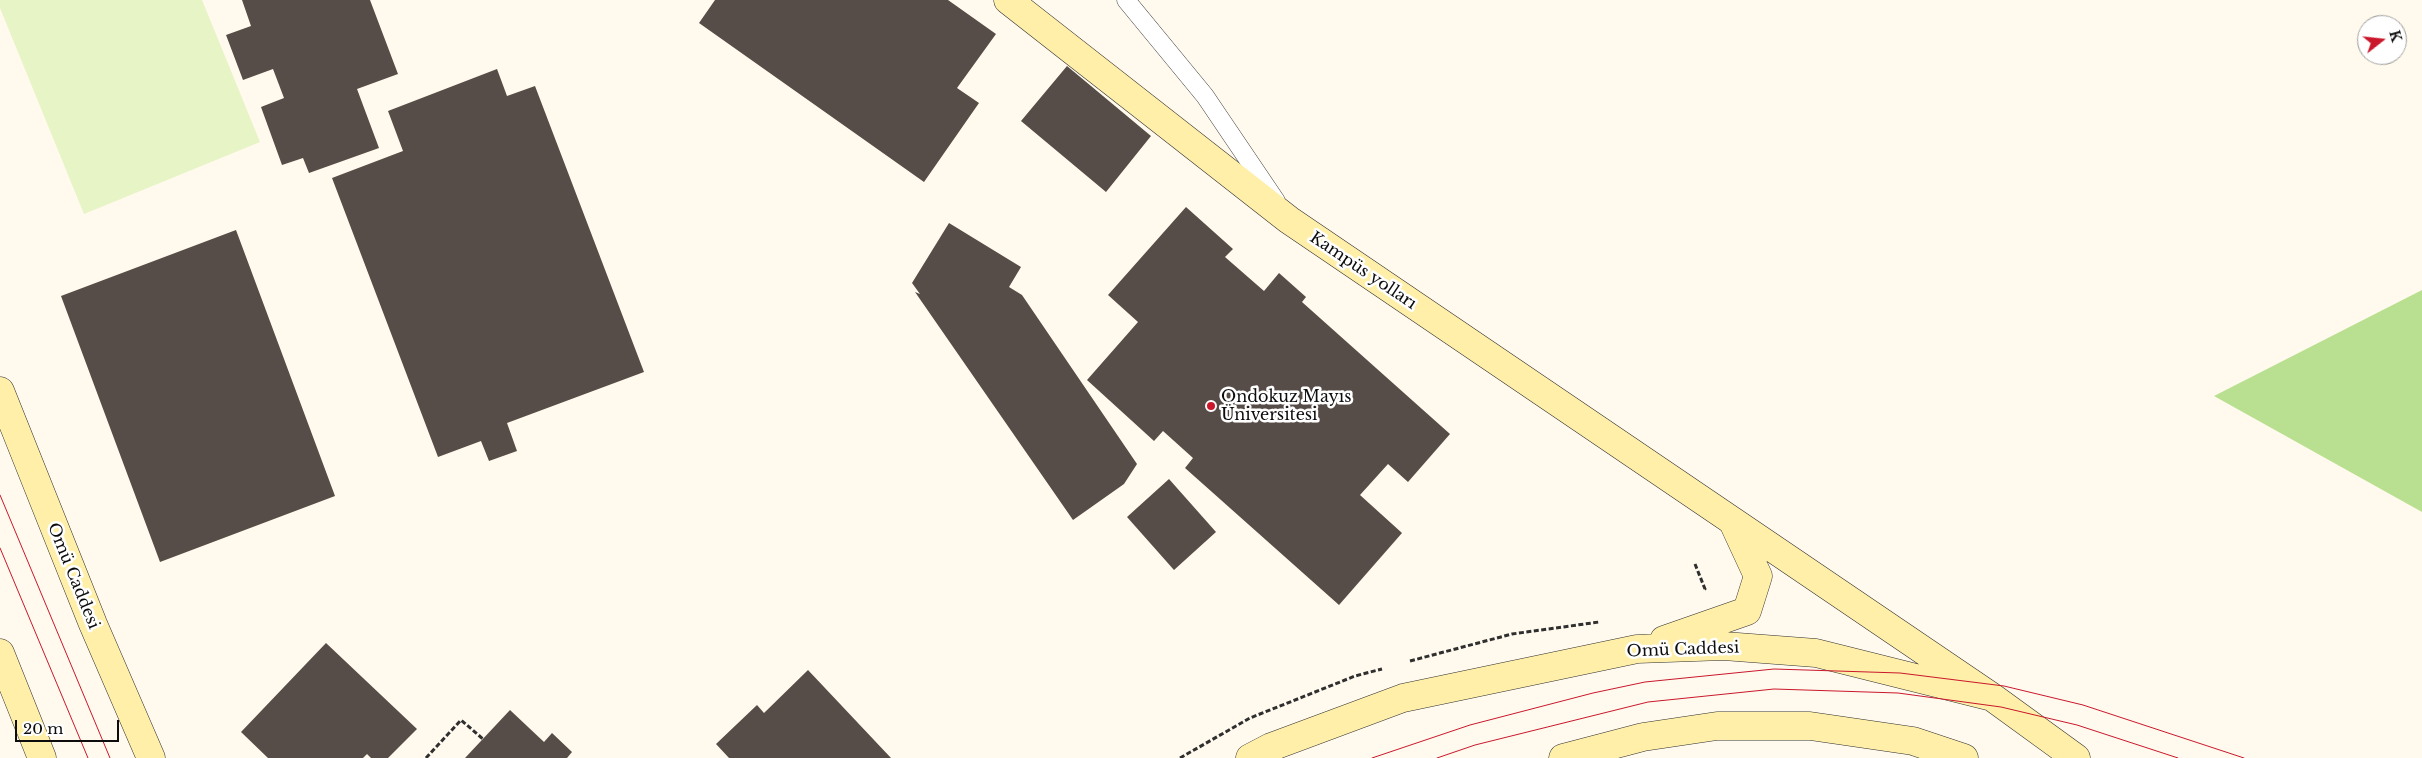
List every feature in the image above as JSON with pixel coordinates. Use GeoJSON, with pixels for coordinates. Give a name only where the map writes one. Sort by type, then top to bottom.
{"type":"FeatureCollection","features":[{"type":"Feature","properties":{"kind":"street","name":"Kampüs yolları"},"geometry":{"type":"LineString","coordinates":[[1008,0],[1289,220],[1992,697]]}},
{"type":"Feature","properties":{"kind":"street","name":"Omü Caddesi"},"geometry":{"type":"LineString","coordinates":[[0,391],[93,624],[151,758]]}},
{"type":"Feature","properties":{"kind":"street"},"geometry":{"type":"LineString","coordinates":[[1637,649],[1747,611],[1758,576],[1732,521]]}},
{"type":"Feature","properties":{"kind":"street","name":"Omü Caddesi"},"geometry":{"type":"LineString","coordinates":[[1250,758],[1271,747],[1403,698],[1637,649],[1724,646],[1816,653],[1992,697],[2076,758]]}},
{"type":"Feature","properties":{"kind":"street"},"geometry":{"type":"LineString","coordinates":[[0,653],[42,758]]}},
{"type":"Feature","properties":{"kind":"street"},"geometry":{"type":"LineString","coordinates":[[1563,758],[1643,737],[1717,726],[1810,726],[1913,741],[1964,758]]}},
{"type":"Feature","properties":{"kind":"lane"},"geometry":{"type":"LineString","coordinates":[[1126,0],[1205,96],[1289,220]]}},
{"type":"Feature","properties":{"kind":"path"},"geometry":{"type":"LineString","coordinates":[[426,758],[461,720],[483,738]]}},
{"type":"Feature","properties":{"kind":"green space"},"geometry":{"type":"Polygon","coordinates":[[[0,0],[202,0],[260,142],[84,214],[0,8],[0,0]]]}},
{"type":"Feature","properties":{"kind":"green space"},"geometry":{"type":"Polygon","coordinates":[[[2422,290],[2422,512],[2214,396],[2422,290]]]}},
{"type":"Feature","properties":{"kind":"building"},"geometry":{"type":"Polygon","coordinates":[[[242,0],[370,0],[398,74],[357,89],[379,148],[309,173],[303,158],[282,165],[261,107],[284,98],[273,69],[243,80],[226,35],[251,26],[242,0]]]}},
{"type":"Feature","properties":{"kind":"building"},"geometry":{"type":"Polygon","coordinates":[[[715,0],[948,0],[996,34],[957,88],[979,103],[924,182],[699,23],[715,0]]]}},
{"type":"Feature","properties":{"kind":"building"},"geometry":{"type":"Polygon","coordinates":[[[1067,66],[1151,136],[1106,192],[1021,121],[1067,66]]]}},
{"type":"Feature","properties":{"kind":"building"},"geometry":{"type":"Polygon","coordinates":[[[497,69],[507,96],[535,86],[644,372],[507,423],[517,451],[489,461],[481,441],[438,457],[332,178],[403,151],[388,111],[497,69]]]}},
{"type":"Feature","properties":{"kind":"building"},"geometry":{"type":"Polygon","coordinates":[[[1186,207],[1233,249],[1225,257],[1264,291],[1279,273],[1306,297],[1302,302],[1450,434],[1408,482],[1388,464],[1360,495],[1402,533],[1339,605],[1185,468],[1193,458],[1163,431],[1154,441],[1087,380],[1138,322],[1108,295],[1186,207]]]}},
{"type":"Feature","properties":{"kind":"building"},"geometry":{"type":"Polygon","coordinates":[[[949,223],[1021,267],[1009,287],[1022,295],[1137,464],[1124,484],[1073,520],[915,292],[920,294],[912,283],[949,223]]]}},
{"type":"Feature","properties":{"kind":"building"},"geometry":{"type":"Polygon","coordinates":[[[236,230],[335,496],[160,562],[61,296],[236,230]]]}},
{"type":"Feature","properties":{"kind":"building"},"geometry":{"type":"Polygon","coordinates":[[[1169,479],[1216,532],[1174,570],[1127,517],[1169,479]]]}},
{"type":"Feature","properties":{"kind":"building"},"geometry":{"type":"Polygon","coordinates":[[[326,643],[417,729],[388,758],[371,758],[367,754],[363,758],[268,758],[241,732],[326,643]]]}},
{"type":"Feature","properties":{"kind":"building"},"geometry":{"type":"Polygon","coordinates":[[[808,670],[891,758],[729,758],[716,744],[757,705],[764,713],[808,670]]]}},
{"type":"Feature","properties":{"kind":"building"},"geometry":{"type":"Polygon","coordinates":[[[510,710],[544,742],[552,733],[572,752],[567,758],[465,758],[510,710]]]}},
{"type":"Feature","properties":{"kind":"tram line"},"geometry":{"type":"LineString","coordinates":[[0,495],[110,758]]}},
{"type":"Feature","properties":{"kind":"tram line"},"geometry":{"type":"LineString","coordinates":[[0,548],[88,758]]}},
{"type":"Feature","properties":{"kind":"tram line"},"geometry":{"type":"LineString","coordinates":[[1372,758],[1470,725],[1593,693],[1645,682],[1774,669],[1900,673],[2004,686],[2083,705],[2244,758]]}},
{"type":"Feature","properties":{"kind":"tram line"},"geometry":{"type":"LineString","coordinates":[[1437,758],[1475,745],[1648,702],[1774,689],[1898,693],[2001,707],[2077,725],[2178,758]]}},
{"type":"Feature","properties":{"kind":"place","name":"Ondokuz Mayıs Üniversitesi"},"geometry":{"type":"Point","coordinates":[1211,406]}}]}
